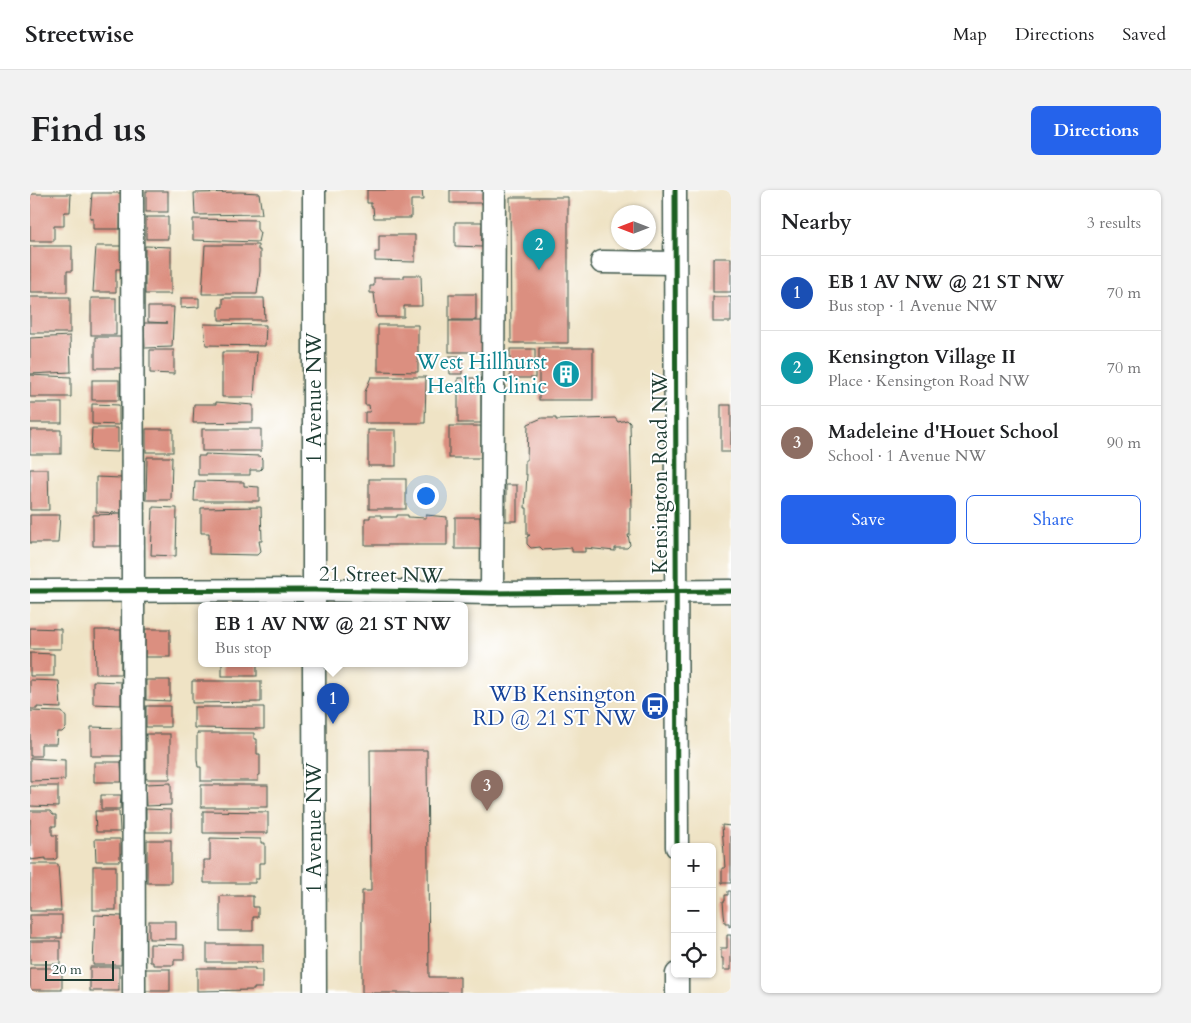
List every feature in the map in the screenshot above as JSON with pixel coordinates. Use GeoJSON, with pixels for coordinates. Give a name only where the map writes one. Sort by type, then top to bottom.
{"type":"FeatureCollection","features":[{"type":"Feature","properties":{"kind":"street"},"geometry":{"type":"LineString","coordinates":[[132,190],[134,993]]}},
{"type":"Feature","properties":{"kind":"street","name":"1 Avenue NW"},"geometry":{"type":"LineString","coordinates":[[314,190],[314,598]]}},
{"type":"Feature","properties":{"kind":"street"},"geometry":{"type":"LineString","coordinates":[[492,593],[494,190]]}},
{"type":"Feature","properties":{"kind":"street","name":"Kensington Road NW"},"geometry":{"type":"LineString","coordinates":[[675,190],[677,843]]}},
{"type":"Feature","properties":{"kind":"street"},"geometry":{"type":"LineString","coordinates":[[602,262],[676,263]]}},
{"type":"Feature","properties":{"kind":"street","name":"21 Street NW"},"geometry":{"type":"LineString","coordinates":[[30,591],[133,591],[314,598],[492,593],[731,591]]}},
{"type":"Feature","properties":{"kind":"street","name":"1 Avenue NW"},"geometry":{"type":"LineString","coordinates":[[314,667],[315,993]]}},
{"type":"Feature","properties":{"kind":"street"},"geometry":{"type":"LineString","coordinates":[[677,978],[677,993]]}},
{"type":"Feature","properties":{"kind":"building"},"geometry":{"type":"Polygon","coordinates":[[[367,190],[422,190],[423,200],[411,200],[411,218],[374,218],[373,207],[371,207],[371,203],[367,203],[367,190]]]}},
{"type":"Feature","properties":{"kind":"building"},"geometry":{"type":"Polygon","coordinates":[[[450,190],[484,190],[485,203],[450,203],[450,190]]]}},
{"type":"Feature","properties":{"kind":"building"},"geometry":{"type":"Polygon","coordinates":[[[146,191],[168,191],[168,212],[146,212],[146,191]]]}},
{"type":"Feature","properties":{"kind":"building"},"geometry":{"type":"Polygon","coordinates":[[[92,193],[121,193],[120,229],[93,229],[93,218],[90,218],[92,193]]]}},
{"type":"Feature","properties":{"kind":"building"},"geometry":{"type":"Polygon","coordinates":[[[194,193],[259,193],[262,214],[195,215],[194,193]]]}},
{"type":"Feature","properties":{"kind":"building"},"geometry":{"type":"Polygon","coordinates":[[[30,194],[71,194],[70,212],[64,212],[64,226],[54,226],[54,241],[30,241],[30,194]]]}},
{"type":"Feature","properties":{"kind":"building"},"geometry":{"type":"Polygon","coordinates":[[[510,197],[568,197],[568,343],[511,343],[510,197]]]}},
{"type":"Feature","properties":{"kind":"building"},"geometry":{"type":"Polygon","coordinates":[[[146,217],[168,217],[168,239],[146,239],[146,217]]]}},
{"type":"Feature","properties":{"kind":"building"},"geometry":{"type":"Polygon","coordinates":[[[193,219],[257,220],[257,229],[260,233],[258,242],[193,240],[193,219]]]}},
{"type":"Feature","properties":{"kind":"building"},"geometry":{"type":"Polygon","coordinates":[[[455,222],[482,222],[482,247],[455,246],[455,222]]]}},
{"type":"Feature","properties":{"kind":"building"},"geometry":{"type":"Polygon","coordinates":[[[379,235],[415,235],[415,262],[375,261],[375,252],[379,252],[379,235]]]}},
{"type":"Feature","properties":{"kind":"building"},"geometry":{"type":"Polygon","coordinates":[[[205,245],[258,245],[258,250],[260,250],[260,271],[257,294],[202,294],[205,245]]]}},
{"type":"Feature","properties":{"kind":"building"},"geometry":{"type":"Polygon","coordinates":[[[30,246],[72,246],[72,271],[67,271],[67,292],[30,292],[30,246]]]}},
{"type":"Feature","properties":{"kind":"building"},"geometry":{"type":"Polygon","coordinates":[[[96,246],[121,246],[122,269],[116,269],[116,292],[93,292],[96,246]]]}},
{"type":"Feature","properties":{"kind":"building"},"geometry":{"type":"Polygon","coordinates":[[[145,246],[171,247],[171,294],[145,294],[145,246]]]}},
{"type":"Feature","properties":{"kind":"building"},"geometry":{"type":"Polygon","coordinates":[[[713,258],[731,258],[731,292],[713,292],[713,258]]]}},
{"type":"Feature","properties":{"kind":"building"},"geometry":{"type":"Polygon","coordinates":[[[404,275],[421,275],[422,306],[404,306],[404,317],[377,317],[374,293],[370,293],[370,286],[374,286],[374,278],[404,278],[404,275]]]}},
{"type":"Feature","properties":{"kind":"building"},"geometry":{"type":"Polygon","coordinates":[[[449,294],[476,294],[476,320],[449,320],[449,294]]]}},
{"type":"Feature","properties":{"kind":"building"},"geometry":{"type":"Polygon","coordinates":[[[30,297],[70,297],[70,333],[30,333],[30,297]]]}},
{"type":"Feature","properties":{"kind":"building"},"geometry":{"type":"Polygon","coordinates":[[[713,297],[731,297],[731,322],[713,322],[713,297]]]}},
{"type":"Feature","properties":{"kind":"building"},"geometry":{"type":"Polygon","coordinates":[[[91,298],[116,298],[116,335],[91,335],[91,298]]]}},
{"type":"Feature","properties":{"kind":"building"},"geometry":{"type":"Polygon","coordinates":[[[181,298],[199,298],[199,307],[181,308],[181,298]]]}},
{"type":"Feature","properties":{"kind":"building"},"geometry":{"type":"Polygon","coordinates":[[[223,298],[264,298],[265,320],[219,320],[219,307],[223,307],[223,298]]]}},
{"type":"Feature","properties":{"kind":"building"},"geometry":{"type":"Polygon","coordinates":[[[148,307],[174,307],[172,347],[145,348],[144,323],[167,323],[148,322],[148,307]]]}},
{"type":"Feature","properties":{"kind":"building"},"geometry":{"type":"Polygon","coordinates":[[[449,321],[482,321],[482,352],[449,352],[449,321]]]}},
{"type":"Feature","properties":{"kind":"building"},"geometry":{"type":"Polygon","coordinates":[[[204,324],[266,325],[265,346],[206,345],[204,324]]]}},
{"type":"Feature","properties":{"kind":"building"},"geometry":{"type":"Polygon","coordinates":[[[378,325],[418,325],[418,372],[378,371],[378,325]]]}},
{"type":"Feature","properties":{"kind":"building"},"geometry":{"type":"Polygon","coordinates":[[[70,336],[71,372],[30,374],[30,338],[70,336]]]}},
{"type":"Feature","properties":{"kind":"building"},"geometry":{"type":"Polygon","coordinates":[[[95,337],[121,337],[121,368],[95,368],[95,337]]]}},
{"type":"Feature","properties":{"kind":"building","name":"West Hillhurst Health Clinic"},"geometry":{"type":"Polygon","coordinates":[[[539,348],[593,348],[593,400],[539,400],[539,348]]]}},
{"type":"Feature","properties":{"kind":"building"},"geometry":{"type":"Polygon","coordinates":[[[510,349],[535,349],[535,378],[510,378],[510,349]]]}},
{"type":"Feature","properties":{"kind":"building"},"geometry":{"type":"Polygon","coordinates":[[[150,350],[174,350],[174,374],[150,373],[150,350]]]}},
{"type":"Feature","properties":{"kind":"building"},"geometry":{"type":"Polygon","coordinates":[[[222,352],[257,352],[254,397],[222,397],[222,352]]]}},
{"type":"Feature","properties":{"kind":"building"},"geometry":{"type":"Polygon","coordinates":[[[449,356],[462,356],[462,374],[450,374],[449,356]]]}},
{"type":"Feature","properties":{"kind":"building"},"geometry":{"type":"Polygon","coordinates":[[[30,375],[71,377],[71,397],[30,397],[30,375]]]}},
{"type":"Feature","properties":{"kind":"building"},"geometry":{"type":"Polygon","coordinates":[[[371,377],[426,377],[425,423],[365,423],[365,412],[370,412],[369,405],[365,405],[365,392],[371,377]]]}},
{"type":"Feature","properties":{"kind":"building"},"geometry":{"type":"Polygon","coordinates":[[[458,378],[481,378],[481,423],[458,423],[458,378]]]}},
{"type":"Feature","properties":{"kind":"building"},"geometry":{"type":"Polygon","coordinates":[[[92,380],[119,380],[119,400],[92,400],[92,380]]]}},
{"type":"Feature","properties":{"kind":"building"},"geometry":{"type":"Polygon","coordinates":[[[216,402],[253,405],[253,422],[193,423],[194,404],[216,404],[216,402]]]}},
{"type":"Feature","properties":{"kind":"building"},"geometry":{"type":"Polygon","coordinates":[[[30,403],[62,403],[62,423],[30,423],[30,403]]]}},
{"type":"Feature","properties":{"kind":"building"},"geometry":{"type":"Polygon","coordinates":[[[92,404],[119,405],[119,425],[92,424],[92,404]]]}},
{"type":"Feature","properties":{"kind":"building"},"geometry":{"type":"Polygon","coordinates":[[[721,405],[731,405],[731,452],[721,452],[721,405]]]}},
{"type":"Feature","properties":{"kind":"building"},"geometry":{"type":"Polygon","coordinates":[[[542,418],[556,418],[556,420],[615,418],[618,422],[627,420],[630,423],[632,507],[630,507],[630,535],[628,535],[630,545],[627,548],[615,548],[615,551],[585,548],[585,552],[572,552],[572,548],[543,550],[540,547],[531,548],[527,544],[527,537],[530,535],[527,535],[527,508],[525,508],[527,474],[525,474],[525,460],[527,460],[528,424],[542,418]]]}},
{"type":"Feature","properties":{"kind":"building"},"geometry":{"type":"Polygon","coordinates":[[[449,426],[481,426],[481,458],[449,458],[449,426]]]}},
{"type":"Feature","properties":{"kind":"building"},"geometry":{"type":"Polygon","coordinates":[[[92,428],[118,428],[118,452],[91,451],[92,428]]]}},
{"type":"Feature","properties":{"kind":"building"},"geometry":{"type":"Polygon","coordinates":[[[146,429],[173,429],[173,452],[146,452],[146,429]]]}},
{"type":"Feature","properties":{"kind":"building"},"geometry":{"type":"Polygon","coordinates":[[[202,429],[261,429],[261,451],[202,451],[202,429]]]}},
{"type":"Feature","properties":{"kind":"building"},"geometry":{"type":"Polygon","coordinates":[[[30,430],[61,430],[61,454],[30,454],[30,430]]]}},
{"type":"Feature","properties":{"kind":"building"},"geometry":{"type":"Polygon","coordinates":[[[368,430],[396,430],[396,466],[368,466],[368,430]]]}},
{"type":"Feature","properties":{"kind":"building"},"geometry":{"type":"Polygon","coordinates":[[[205,454],[259,456],[262,459],[262,468],[260,470],[250,470],[250,475],[198,475],[198,456],[205,456],[205,454]]]}},
{"type":"Feature","properties":{"kind":"building"},"geometry":{"type":"Polygon","coordinates":[[[147,457],[172,457],[171,500],[146,500],[147,457]]]}},
{"type":"Feature","properties":{"kind":"building"},"geometry":{"type":"Polygon","coordinates":[[[30,469],[48,469],[49,510],[30,510],[30,469]]]}},
{"type":"Feature","properties":{"kind":"building"},"geometry":{"type":"Polygon","coordinates":[[[96,477],[122,478],[121,513],[96,512],[96,477]]]}},
{"type":"Feature","properties":{"kind":"building"},"geometry":{"type":"Polygon","coordinates":[[[369,479],[406,479],[406,509],[369,509],[369,479]]]}},
{"type":"Feature","properties":{"kind":"building"},"geometry":{"type":"Polygon","coordinates":[[[195,481],[244,482],[244,486],[259,487],[259,501],[194,501],[195,481]]]}},
{"type":"Feature","properties":{"kind":"building"},"geometry":{"type":"Polygon","coordinates":[[[506,485],[517,485],[517,521],[506,521],[506,485]]]}},
{"type":"Feature","properties":{"kind":"building"},"geometry":{"type":"Polygon","coordinates":[[[153,507],[177,508],[176,556],[151,555],[153,507]]]}},
{"type":"Feature","properties":{"kind":"building"},"geometry":{"type":"Polygon","coordinates":[[[261,507],[262,541],[259,541],[261,551],[257,555],[209,554],[209,533],[201,533],[201,508],[261,507]]]}},
{"type":"Feature","properties":{"kind":"building"},"geometry":{"type":"Polygon","coordinates":[[[121,514],[121,546],[93,546],[93,515],[121,514]]]}},
{"type":"Feature","properties":{"kind":"building"},"geometry":{"type":"Polygon","coordinates":[[[30,515],[60,515],[58,543],[30,543],[30,515]]]}},
{"type":"Feature","properties":{"kind":"building"},"geometry":{"type":"Polygon","coordinates":[[[370,515],[381,515],[381,517],[408,515],[408,517],[426,518],[426,515],[447,517],[447,545],[365,545],[365,518],[370,518],[370,515]]]}},
{"type":"Feature","properties":{"kind":"building"},"geometry":{"type":"Polygon","coordinates":[[[455,517],[480,517],[481,549],[455,549],[455,517]]]}},
{"type":"Feature","properties":{"kind":"building"},"geometry":{"type":"Polygon","coordinates":[[[30,628],[61,629],[61,649],[30,649],[30,628]]]}},
{"type":"Feature","properties":{"kind":"building"},"geometry":{"type":"Polygon","coordinates":[[[145,629],[170,629],[170,657],[145,657],[145,629]]]}},
{"type":"Feature","properties":{"kind":"building"},"geometry":{"type":"Polygon","coordinates":[[[95,630],[121,630],[121,674],[96,674],[95,630]]]}},
{"type":"Feature","properties":{"kind":"building"},"geometry":{"type":"Polygon","coordinates":[[[30,653],[54,654],[54,676],[30,676],[30,653]]]}},
{"type":"Feature","properties":{"kind":"building"},"geometry":{"type":"Polygon","coordinates":[[[222,667],[257,667],[257,676],[222,676],[222,667]]]}},
{"type":"Feature","properties":{"kind":"building"},"geometry":{"type":"Polygon","coordinates":[[[30,680],[59,681],[61,708],[37,707],[37,709],[30,709],[30,680]]]}},
{"type":"Feature","properties":{"kind":"building"},"geometry":{"type":"Polygon","coordinates":[[[146,680],[170,680],[170,701],[146,700],[146,680]]]}},
{"type":"Feature","properties":{"kind":"building"},"geometry":{"type":"Polygon","coordinates":[[[93,681],[121,682],[121,705],[93,704],[93,681]]]}},
{"type":"Feature","properties":{"kind":"building"},"geometry":{"type":"Polygon","coordinates":[[[192,681],[261,681],[261,702],[192,703],[192,681]]]}},
{"type":"Feature","properties":{"kind":"building"},"geometry":{"type":"Polygon","coordinates":[[[146,706],[170,706],[170,727],[146,727],[146,706]]]}},
{"type":"Feature","properties":{"kind":"building"},"geometry":{"type":"Polygon","coordinates":[[[194,707],[264,707],[264,729],[194,728],[194,707]]]}},
{"type":"Feature","properties":{"kind":"building"},"geometry":{"type":"Polygon","coordinates":[[[30,711],[62,712],[66,717],[66,728],[62,732],[57,732],[56,744],[41,744],[41,756],[30,756],[30,711]]]}},
{"type":"Feature","properties":{"kind":"building"},"geometry":{"type":"Polygon","coordinates":[[[91,727],[122,728],[122,756],[91,756],[91,727]]]}},
{"type":"Feature","properties":{"kind":"building"},"geometry":{"type":"Polygon","coordinates":[[[197,733],[254,733],[254,739],[257,739],[257,754],[260,754],[260,775],[258,775],[258,781],[201,781],[201,767],[198,767],[197,759],[197,733]]]}},
{"type":"Feature","properties":{"kind":"building"},"geometry":{"type":"Polygon","coordinates":[[[146,734],[170,734],[170,779],[146,779],[146,734]]]}},
{"type":"Feature","properties":{"kind":"building"},"geometry":{"type":"Polygon","coordinates":[[[370,750],[427,750],[429,977],[460,977],[460,993],[362,993],[362,891],[371,891],[370,750]]]}},
{"type":"Feature","properties":{"kind":"building"},"geometry":{"type":"Polygon","coordinates":[[[30,758],[65,760],[65,780],[30,781],[30,758]]]}},
{"type":"Feature","properties":{"kind":"building"},"geometry":{"type":"Polygon","coordinates":[[[94,762],[121,762],[122,782],[94,782],[94,762]]]}},
{"type":"Feature","properties":{"kind":"building"},"geometry":{"type":"Polygon","coordinates":[[[171,783],[171,805],[146,806],[145,784],[171,783]]]}},
{"type":"Feature","properties":{"kind":"building"},"geometry":{"type":"Polygon","coordinates":[[[201,785],[268,785],[268,807],[201,807],[201,785]]]}},
{"type":"Feature","properties":{"kind":"building"},"geometry":{"type":"Polygon","coordinates":[[[30,786],[58,786],[58,807],[30,806],[30,786]]]}},
{"type":"Feature","properties":{"kind":"building"},"geometry":{"type":"Polygon","coordinates":[[[101,795],[121,795],[120,809],[101,809],[101,795]]]}},
{"type":"Feature","properties":{"kind":"building"},"geometry":{"type":"Polygon","coordinates":[[[146,809],[171,810],[171,832],[146,832],[146,809]]]}},
{"type":"Feature","properties":{"kind":"building"},"geometry":{"type":"Polygon","coordinates":[[[30,811],[50,811],[53,815],[56,815],[56,826],[52,826],[52,835],[57,835],[57,858],[54,860],[46,860],[46,858],[30,860],[30,811]]]}},
{"type":"Feature","properties":{"kind":"building"},"geometry":{"type":"Polygon","coordinates":[[[95,811],[119,811],[120,832],[96,832],[95,811]]]}},
{"type":"Feature","properties":{"kind":"building"},"geometry":{"type":"Polygon","coordinates":[[[203,811],[268,812],[268,833],[203,833],[203,811]]]}},
{"type":"Feature","properties":{"kind":"building"},"geometry":{"type":"Polygon","coordinates":[[[722,825],[731,826],[731,883],[722,883],[722,868],[725,868],[722,825]]]}},
{"type":"Feature","properties":{"kind":"building"},"geometry":{"type":"Polygon","coordinates":[[[210,838],[261,839],[261,843],[265,843],[265,863],[259,863],[259,879],[255,879],[255,883],[204,883],[204,860],[210,860],[210,838]]]}},
{"type":"Feature","properties":{"kind":"building"},"geometry":{"type":"Polygon","coordinates":[[[95,839],[120,839],[120,861],[96,861],[95,839]]]}},
{"type":"Feature","properties":{"kind":"building"},"geometry":{"type":"Polygon","coordinates":[[[147,840],[171,840],[171,883],[147,883],[147,840]]]}},
{"type":"Feature","properties":{"kind":"building"},"geometry":{"type":"Polygon","coordinates":[[[30,864],[58,864],[61,911],[30,911],[30,864]]]}},
{"type":"Feature","properties":{"kind":"building"},"geometry":{"type":"Polygon","coordinates":[[[93,866],[116,866],[116,910],[93,910],[93,866]]]}},
{"type":"Feature","properties":{"kind":"building"},"geometry":{"type":"Polygon","coordinates":[[[728,891],[731,891],[731,926],[729,927],[729,923],[725,923],[723,901],[725,901],[725,895],[728,895],[728,891]]]}},
{"type":"Feature","properties":{"kind":"building"},"geometry":{"type":"Polygon","coordinates":[[[220,896],[253,896],[253,907],[258,907],[258,917],[253,917],[253,931],[220,931],[220,896]]]}},
{"type":"Feature","properties":{"kind":"building"},"geometry":{"type":"Polygon","coordinates":[[[30,915],[62,915],[62,938],[30,938],[30,915]]]}},
{"type":"Feature","properties":{"kind":"building"},"geometry":{"type":"Polygon","coordinates":[[[95,915],[122,916],[121,965],[93,965],[95,915]]]}},
{"type":"Feature","properties":{"kind":"building"},"geometry":{"type":"Polygon","coordinates":[[[149,921],[176,921],[176,939],[149,939],[149,921]]]}},
{"type":"Feature","properties":{"kind":"building"},"geometry":{"type":"Polygon","coordinates":[[[727,935],[731,935],[731,970],[723,970],[721,948],[727,948],[727,935]]]}},
{"type":"Feature","properties":{"kind":"building"},"geometry":{"type":"Polygon","coordinates":[[[30,941],[60,941],[60,964],[30,964],[30,941]]]}},
{"type":"Feature","properties":{"kind":"building"},"geometry":{"type":"Polygon","coordinates":[[[150,944],[184,945],[184,960],[174,960],[174,965],[153,965],[153,962],[150,962],[150,944]]]}},
{"type":"Feature","properties":{"kind":"building"},"geometry":{"type":"Polygon","coordinates":[[[207,944],[263,944],[263,962],[207,962],[207,944]]]}},
{"type":"Feature","properties":{"kind":"building"},"geometry":{"type":"Polygon","coordinates":[[[90,967],[119,967],[119,991],[90,991],[90,967]]]}},
{"type":"Feature","properties":{"kind":"building"},"geometry":{"type":"Polygon","coordinates":[[[30,968],[62,968],[62,990],[30,990],[30,968]]]}},
{"type":"Feature","properties":{"kind":"building"},"geometry":{"type":"Polygon","coordinates":[[[197,968],[255,968],[255,970],[262,970],[262,988],[254,988],[254,990],[197,991],[197,968]]]}},
{"type":"Feature","properties":{"kind":"building"},"geometry":{"type":"Polygon","coordinates":[[[145,969],[170,969],[170,991],[145,991],[145,969]]]}},
{"type":"Feature","properties":{"kind":"cycle path"},"geometry":{"type":"LineString","coordinates":[[675,190],[677,843]]}},
{"type":"Feature","properties":{"kind":"cycle path"},"geometry":{"type":"LineString","coordinates":[[30,591],[314,590],[492,593],[731,591]]}},
{"type":"Feature","properties":{"kind":"place","name":"Kensington Village II"},"geometry":{"type":"Point","coordinates":[539,270]}},
{"type":"Feature","properties":{"kind":"place","name":"West Hillhurst Health Clinic"},"geometry":{"type":"Point","coordinates":[566,374]}},
{"type":"Feature","properties":{"kind":"place","name":"WB Kensington RD @ 21 ST NW"},"geometry":{"type":"Point","coordinates":[655,706]}},
{"type":"Feature","properties":{"kind":"place","name":"EB 1 AV NW @ 21 ST NW"},"geometry":{"type":"Point","coordinates":[333,724]}},
{"type":"Feature","properties":{"kind":"place","name":"Madeleine d'Houet School"},"geometry":{"type":"Point","coordinates":[487,811]}}]}
